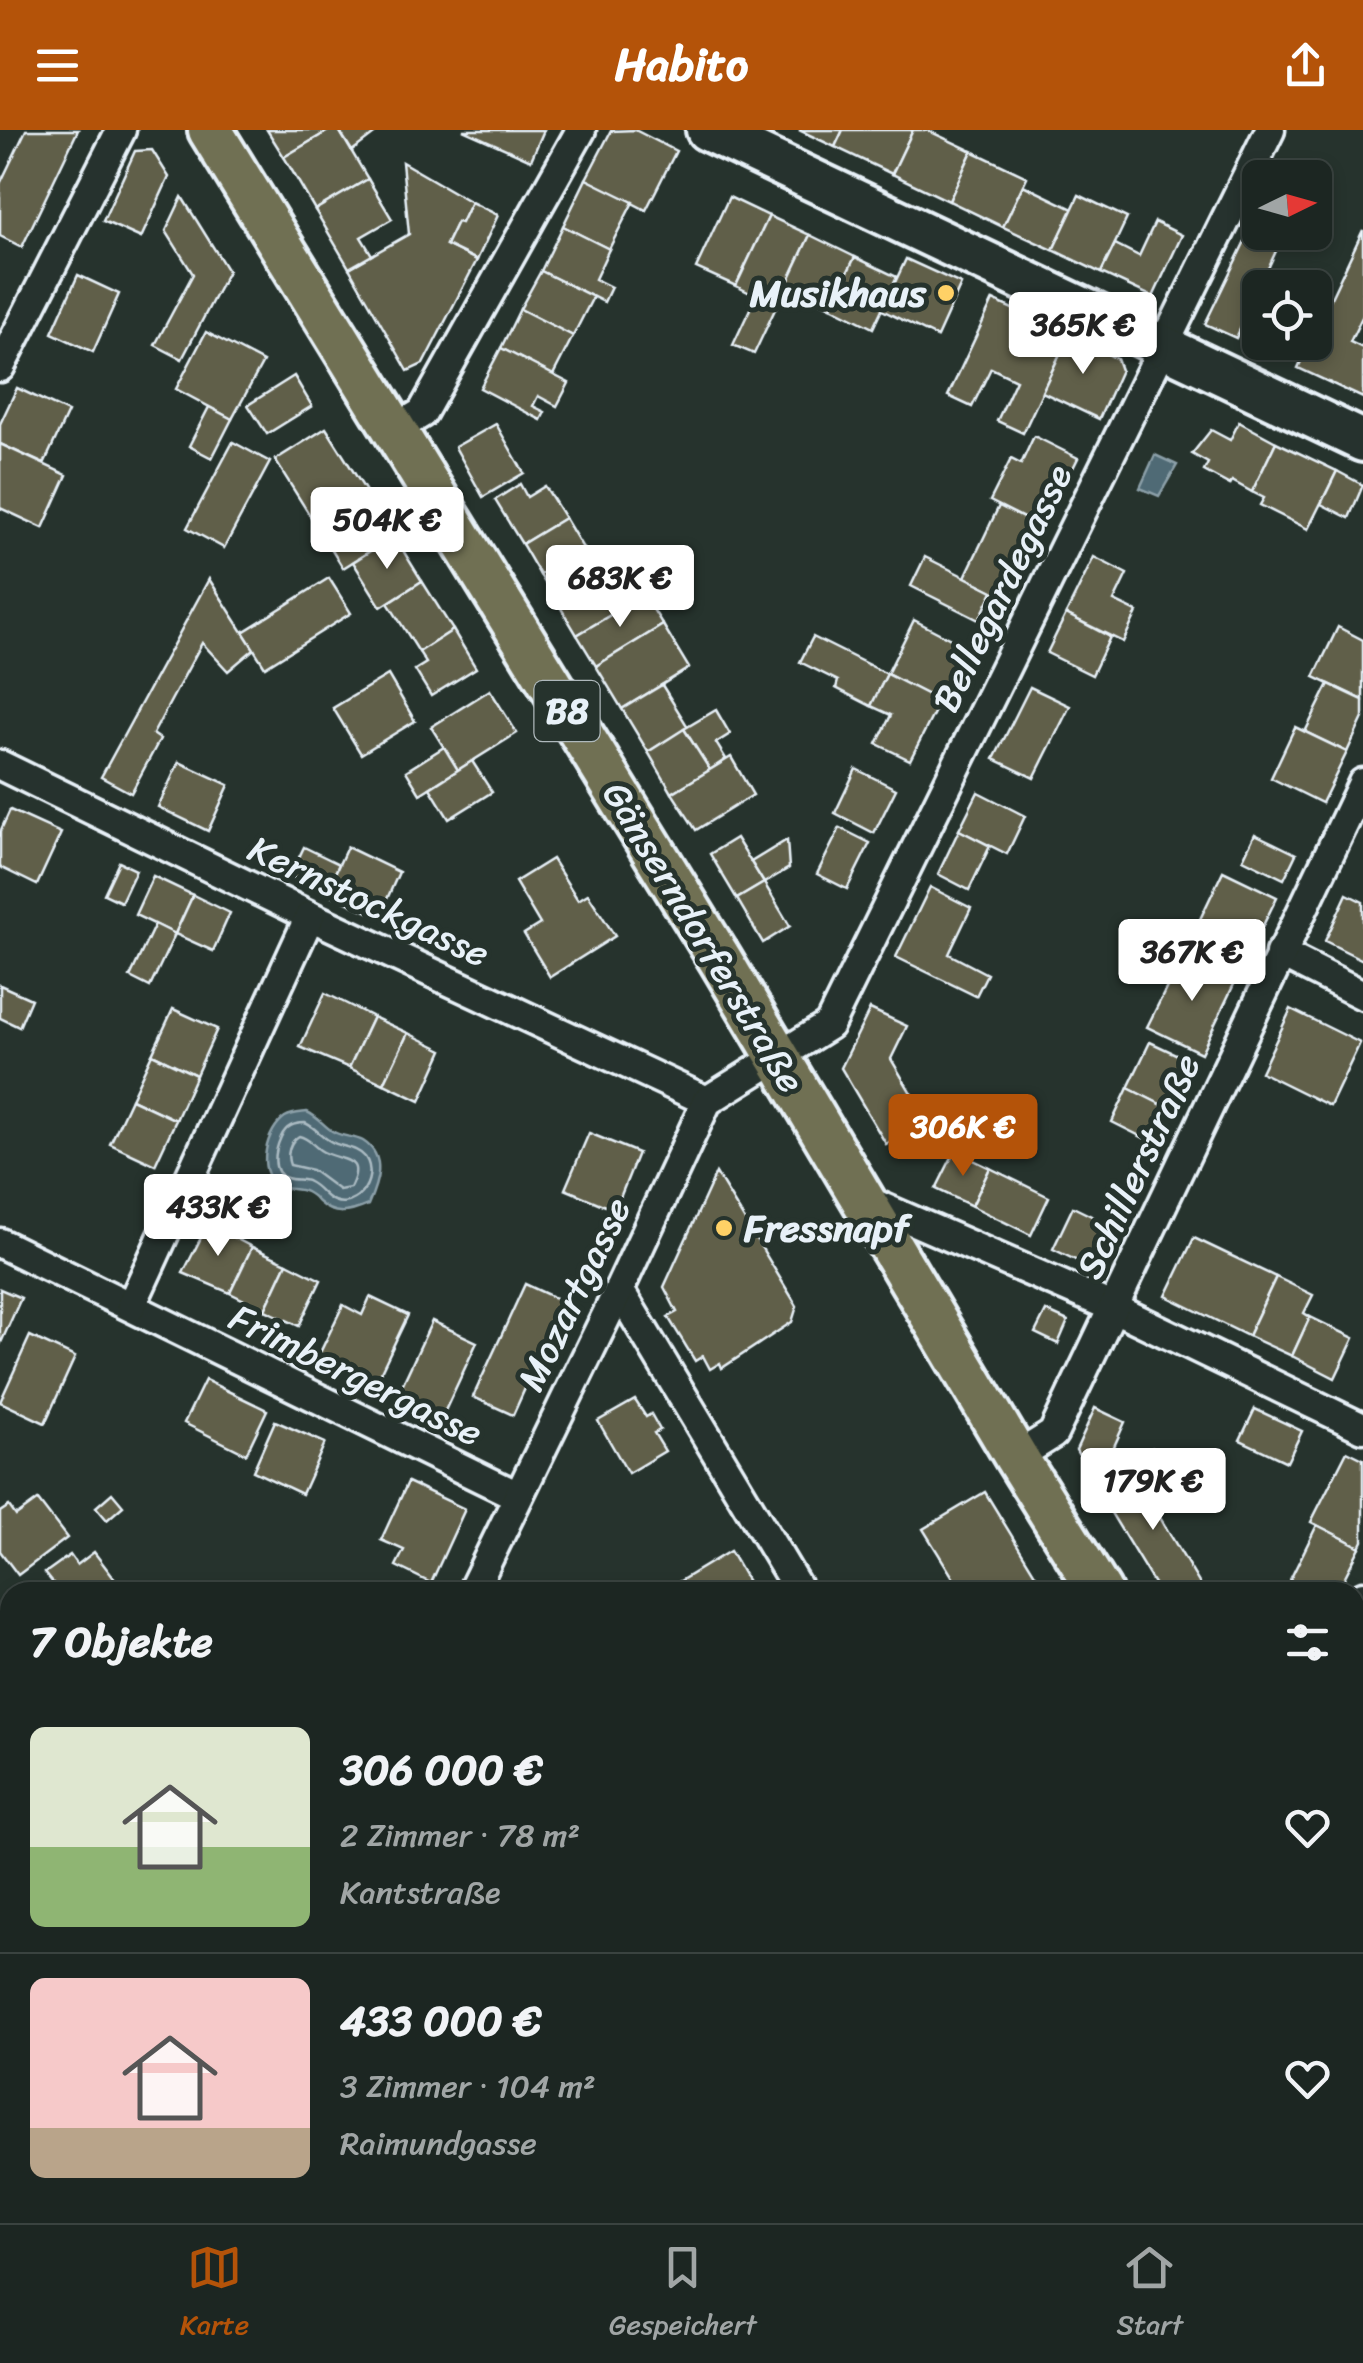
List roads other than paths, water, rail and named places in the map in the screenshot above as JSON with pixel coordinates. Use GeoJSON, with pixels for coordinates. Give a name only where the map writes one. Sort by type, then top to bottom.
{"type":"FeatureCollection","features":[{"type":"Feature","properties":{"kind":"main road","name":"Gänserndorferstraße"},"geometry":{"type":"LineString","coordinates":[[210,130],[710,944],[1094,1582]]}},
{"type":"Feature","properties":{"kind":"main road"},"geometry":{"type":"LineString","coordinates":[[708,130],[1363,441]]}},
{"type":"Feature","properties":{"kind":"street"},"geometry":{"type":"LineString","coordinates":[[0,367],[122,130]]}},
{"type":"Feature","properties":{"kind":"street"},"geometry":{"type":"LineString","coordinates":[[394,430],[422,413],[581,130]]}},
{"type":"Feature","properties":{"kind":"street","name":"Bellegardegasse"},"geometry":{"type":"LineString","coordinates":[[777,1057],[829,1025],[1270,130]]}},
{"type":"Feature","properties":{"kind":"street","name":"Kernstockgasse"},"geometry":{"type":"LineString","coordinates":[[0,765],[310,916],[707,1101]]}},
{"type":"Feature","properties":{"kind":"street","name":"Schillerstraße"},"geometry":{"type":"LineString","coordinates":[[1016,1457],[1053,1434],[1363,783]]}},
{"type":"Feature","properties":{"kind":"street"},"geometry":{"type":"LineString","coordinates":[[131,1306],[310,916]]}},
{"type":"Feature","properties":{"kind":"street"},"geometry":{"type":"LineString","coordinates":[[1280,953],[1363,995]]}},
{"type":"Feature","properties":{"kind":"street"},"geometry":{"type":"LineString","coordinates":[[707,1101],[777,1057]]}},
{"type":"Feature","properties":{"kind":"street","name":"Mozartgasse"},"geometry":{"type":"LineString","coordinates":[[477,1582],[707,1101]]}},
{"type":"Feature","properties":{"kind":"street"},"geometry":{"type":"LineString","coordinates":[[862,1198],[1112,1307],[1363,1428]]}},
{"type":"Feature","properties":{"kind":"street","name":"Frimbergergasse"},"geometry":{"type":"LineString","coordinates":[[0,1243],[518,1496]]}},
{"type":"Feature","properties":{"kind":"street"},"geometry":{"type":"LineString","coordinates":[[618,1290],[794,1582]]}},
{"type":"Feature","properties":{"kind":"water"},"geometry":{"type":"Polygon","coordinates":[[[1155,455],[1177,465],[1159,496],[1140,488],[1155,455]]]}},
{"type":"Feature","properties":{"kind":"water"},"geometry":{"type":"Polygon","coordinates":[[[307,1112],[336,1133],[371,1147],[378,1171],[368,1205],[336,1212],[306,1192],[280,1187],[270,1179],[265,1160],[273,1131],[285,1117],[307,1112]]]}},
{"type":"Feature","properties":{"kind":"place","name":"Musikhaus"},"geometry":{"type":"Point","coordinates":[946,293]}},
{"type":"Feature","properties":{"kind":"place","name":"Fressnapf"},"geometry":{"type":"Point","coordinates":[724,1228]}}]}
